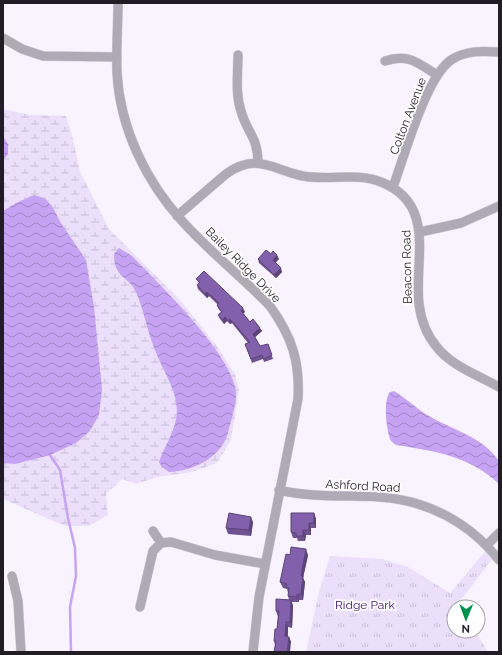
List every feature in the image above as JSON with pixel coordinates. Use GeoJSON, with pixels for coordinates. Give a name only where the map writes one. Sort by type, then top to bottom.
{"type":"FeatureCollection","features":[{"type":"Feature","properties":{"kind":"street","name":"Bailey Ridge Drive"},"geometry":{"type":"LineString","coordinates":[[118,3],[117,57],[120,96],[135,147],[153,184],[177,216],[270,306],[281,322],[295,351],[299,383],[298,399],[259,597],[253,652]]}},
{"type":"Feature","properties":{"kind":"street"},"geometry":{"type":"LineString","coordinates":[[3,38],[22,49],[43,56],[117,57]]}},
{"type":"Feature","properties":{"kind":"street","name":"Colton Avenue"},"geometry":{"type":"LineString","coordinates":[[393,188],[426,95],[443,66],[460,55],[471,52],[499,52]]}},
{"type":"Feature","properties":{"kind":"street"},"geometry":{"type":"LineString","coordinates":[[238,55],[238,100],[243,116],[257,145],[258,163]]}},
{"type":"Feature","properties":{"kind":"street"},"geometry":{"type":"LineString","coordinates":[[385,61],[393,58],[408,58],[437,75]]}},
{"type":"Feature","properties":{"kind":"street","name":"Beacon Road"},"geometry":{"type":"LineString","coordinates":[[177,216],[231,170],[258,163],[272,165],[304,176],[371,178],[393,188],[412,209],[420,232],[419,302],[427,331],[437,347],[446,356],[457,364],[499,387]]}},
{"type":"Feature","properties":{"kind":"street"},"geometry":{"type":"LineString","coordinates":[[420,232],[461,223],[499,206]]}},
{"type":"Feature","properties":{"kind":"street","name":"Ashford Road"},"geometry":{"type":"LineString","coordinates":[[279,490],[309,496],[378,497],[413,502],[440,512],[460,523],[487,545],[499,560]]}},
{"type":"Feature","properties":{"kind":"street"},"geometry":{"type":"LineString","coordinates":[[153,531],[161,542]]}},
{"type":"Feature","properties":{"kind":"street"},"geometry":{"type":"LineString","coordinates":[[487,545],[499,534]]}},
{"type":"Feature","properties":{"kind":"street"},"geometry":{"type":"LineString","coordinates":[[140,607],[154,551],[161,542],[166,541],[177,543],[215,555],[265,564]]}},
{"type":"Feature","properties":{"kind":"street"},"geometry":{"type":"LineString","coordinates":[[12,576],[18,601],[21,652]]}},
{"type":"Feature","properties":{"kind":"green space"},"geometry":{"type":"Polygon","coordinates":[[[3,109],[30,115],[66,116],[73,139],[80,172],[109,229],[181,301],[216,345],[235,374],[239,390],[231,440],[217,463],[192,472],[157,477],[136,484],[122,479],[106,494],[108,515],[89,526],[65,526],[3,499],[3,109]]]}},
{"type":"Feature","properties":{"kind":"green space","name":"Ridge Park"},"geometry":{"type":"Polygon","coordinates":[[[489,547],[495,555],[462,599],[446,599],[446,639],[480,639],[488,652],[306,652],[319,592],[330,556],[382,559],[408,567],[450,593],[489,547]]]}},
{"type":"Feature","properties":{"kind":"water"},"geometry":{"type":"Polygon","coordinates":[[[3,136],[8,144],[8,154],[3,160],[3,136]]]}},
{"type":"Feature","properties":{"kind":"water"},"geometry":{"type":"Polygon","coordinates":[[[34,195],[44,198],[52,206],[61,223],[86,260],[94,307],[102,389],[99,415],[90,431],[76,443],[50,455],[15,464],[3,463],[3,211],[34,195]]]}},
{"type":"Feature","properties":{"kind":"water"},"geometry":{"type":"Polygon","coordinates":[[[119,248],[132,256],[193,320],[222,358],[231,375],[236,391],[234,412],[228,433],[219,450],[205,462],[187,469],[169,472],[162,467],[159,462],[175,425],[177,410],[176,401],[174,392],[152,343],[136,292],[116,268],[114,254],[119,248]]]}},
{"type":"Feature","properties":{"kind":"water"},"geometry":{"type":"Polygon","coordinates":[[[394,391],[429,416],[476,440],[492,453],[499,461],[499,484],[476,467],[464,461],[451,456],[396,445],[391,441],[387,423],[386,402],[390,392],[394,391]]]}},
{"type":"Feature","properties":{"kind":"building"},"geometry":{"type":"Polygon","coordinates":[[[266,250],[271,254],[273,251],[277,255],[273,260],[281,268],[274,275],[258,259],[266,250]]]}},
{"type":"Feature","properties":{"kind":"building"},"geometry":{"type":"Polygon","coordinates":[[[204,271],[243,308],[241,311],[250,322],[253,319],[260,328],[253,334],[260,346],[268,344],[272,355],[263,359],[262,355],[251,359],[245,344],[250,342],[230,319],[229,321],[225,317],[223,320],[218,315],[222,312],[217,305],[219,303],[207,292],[205,294],[197,285],[200,282],[196,279],[204,271]]]}},
{"type":"Feature","properties":{"kind":"building"},"geometry":{"type":"Polygon","coordinates":[[[229,513],[251,517],[249,530],[226,528],[229,513]]]}},
{"type":"Feature","properties":{"kind":"building"},"geometry":{"type":"Polygon","coordinates":[[[291,513],[314,513],[314,523],[309,523],[309,530],[303,530],[303,536],[296,536],[296,533],[291,532],[291,513]]]}},
{"type":"Feature","properties":{"kind":"building"},"geometry":{"type":"Polygon","coordinates":[[[291,547],[306,549],[301,576],[303,576],[301,594],[297,594],[297,597],[288,596],[289,588],[286,587],[287,584],[280,582],[286,554],[290,555],[291,547]]]}},
{"type":"Feature","properties":{"kind":"building"},"geometry":{"type":"Polygon","coordinates":[[[276,599],[291,600],[290,622],[286,622],[285,636],[289,637],[287,652],[274,652],[276,641],[274,641],[275,629],[277,629],[279,611],[276,611],[276,599]]]}},
{"type":"Feature","properties":{"kind":"waterway"},"geometry":{"type":"LineString","coordinates":[[50,455],[60,470],[68,518],[75,548],[76,576],[70,607],[71,652]]}}]}
